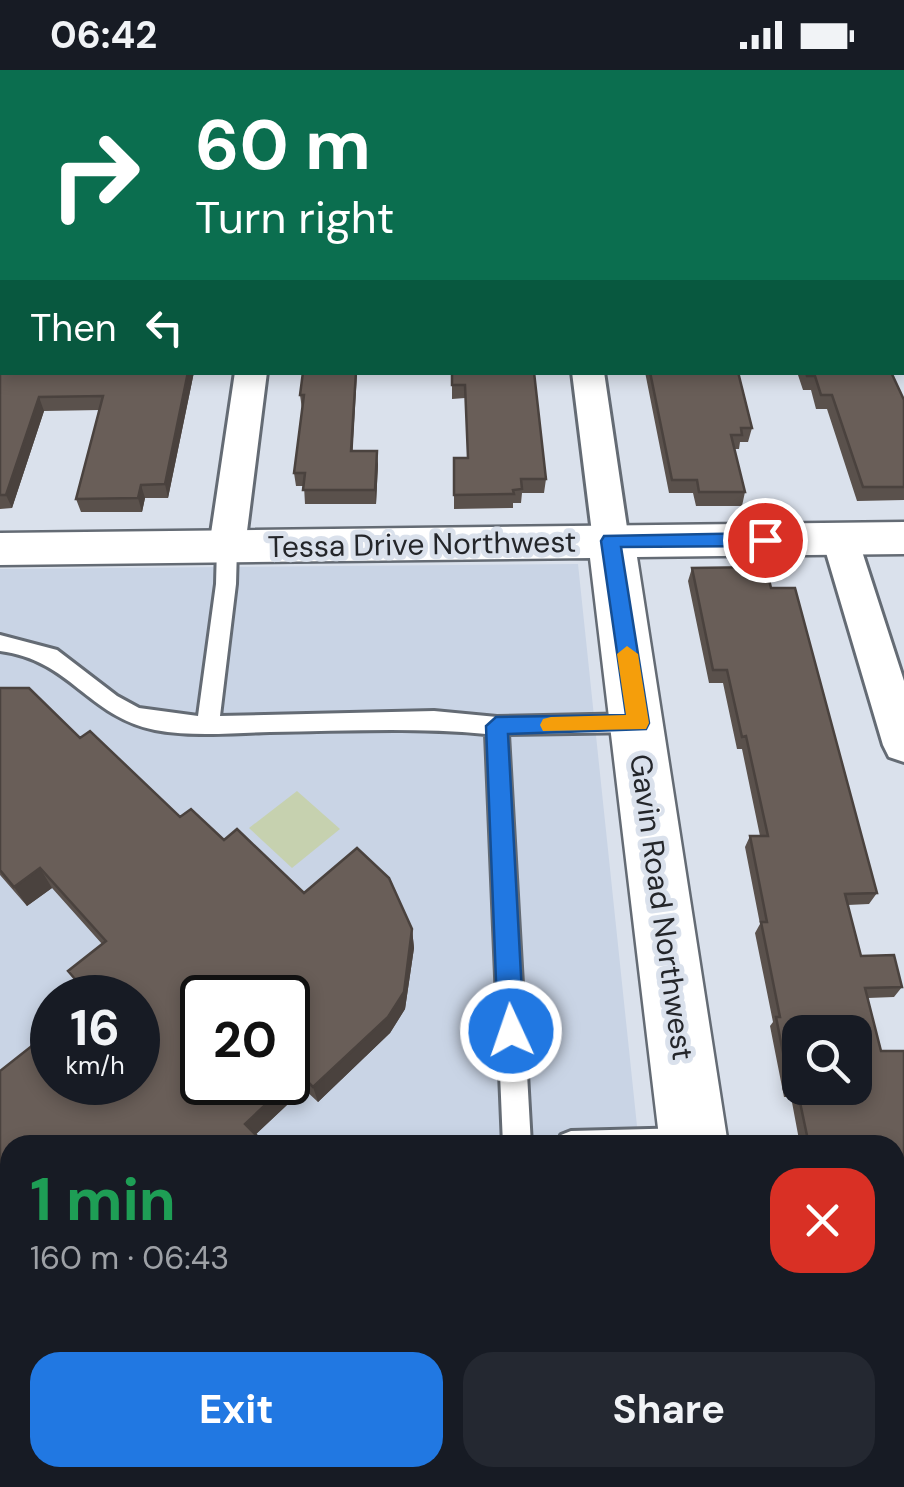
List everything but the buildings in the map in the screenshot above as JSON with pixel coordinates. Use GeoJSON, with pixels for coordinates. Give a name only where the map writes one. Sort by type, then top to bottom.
{"type":"FeatureCollection","features":[{"type":"Feature","properties":{"kind":"main road","name":"Tessa Drive Northwest"},"geometry":{"type":"LineString","coordinates":[[0,549],[904,538]]}},
{"type":"Feature","properties":{"kind":"main road","name":"Gavin Road Northwest"},"geometry":{"type":"LineString","coordinates":[[610,541],[693,1135]]}},
{"type":"Feature","properties":{"kind":"street"},"geometry":{"type":"LineString","coordinates":[[226,547],[251,375]]}},
{"type":"Feature","properties":{"kind":"street","name":"Gavin Road Northwest"},"geometry":{"type":"LineString","coordinates":[[588,375],[610,541]]}},
{"type":"Feature","properties":{"kind":"street"},"geometry":{"type":"LineString","coordinates":[[840,539],[904,744]]}},
{"type":"Feature","properties":{"kind":"lane"},"geometry":{"type":"LineString","coordinates":[[208,726],[226,547]]}},
{"type":"Feature","properties":{"kind":"lane"},"geometry":{"type":"LineString","coordinates":[[0,643],[30,646],[64,661],[110,703],[142,718],[208,726],[434,720],[496,726],[638,723]]}},
{"type":"Feature","properties":{"kind":"lane"},"geometry":{"type":"LineString","coordinates":[[496,726],[516,1135]]}},
{"type":"Feature","properties":{"kind":"shaded area"},"geometry":{"type":"Polygon","coordinates":[[[578,564],[638,1135],[0,1135],[0,569],[578,564]]]}},
{"type":"Feature","properties":{"kind":"green space"},"geometry":{"type":"Polygon","coordinates":[[[297,791],[340,829],[292,868],[249,828],[297,791]]]}},
{"type":"Feature","properties":{"kind":"slow traffic"},"geometry":{"type":"LineString","coordinates":[[551,725],[638,723],[627,654]]}},
{"type":"Feature","properties":{"kind":"route"},"geometry":{"type":"LineString","coordinates":[[511,1031],[496,726],[638,723],[610,541],[765,540]]}}]}
